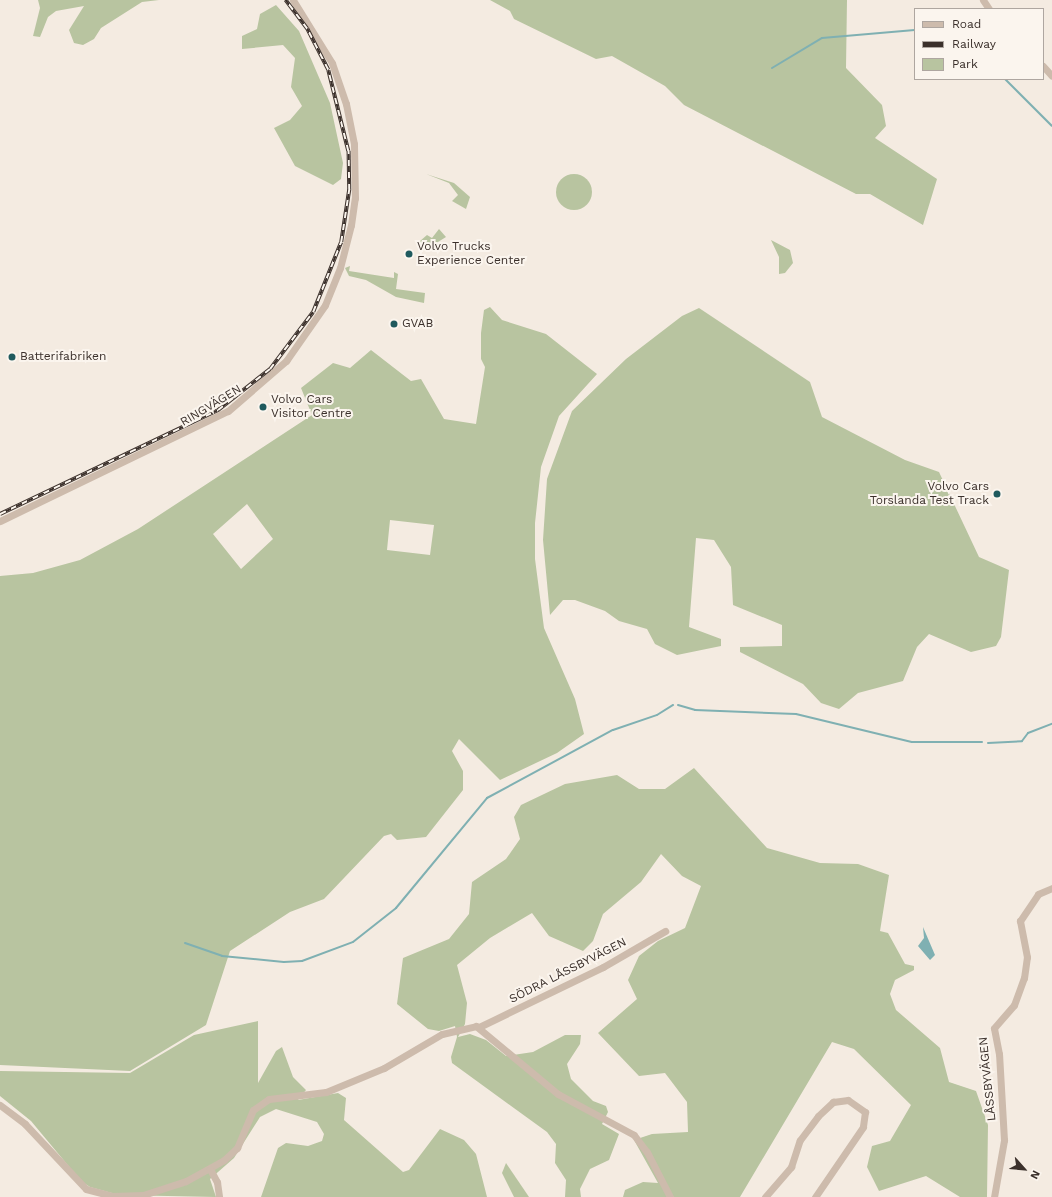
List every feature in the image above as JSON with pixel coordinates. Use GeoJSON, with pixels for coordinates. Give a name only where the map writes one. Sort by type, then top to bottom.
{"type":"FeatureCollection","features":[{"type":"Feature","properties":{"kind":"street","name":"RINGVÄGEN"},"geometry":{"type":"LineString","coordinates":[[0,521],[228,411],[286,362],[322,309],[342,264],[351,225],[355,198],[354,144],[346,104],[332,63],[293,0]]}},
{"type":"Feature","properties":{"kind":"street"},"geometry":{"type":"LineString","coordinates":[[1044,67],[1052,76]]}},
{"type":"Feature","properties":{"kind":"street","name":"LÅSSBYVÄGEN"},"geometry":{"type":"LineString","coordinates":[[994,1197],[1004,1140],[999,1054],[994,1028],[1014,1005],[1024,978],[1027,957],[1020,921],[1038,894],[1052,888]]}},
{"type":"Feature","properties":{"kind":"street","name":"SÖDRA LÅSSBYVÄGEN"},"geometry":{"type":"LineString","coordinates":[[0,1105],[25,1124],[78,1183],[99,1195],[151,1193],[210,1169],[237,1148],[249,1117],[260,1104],[280,1097],[326,1092],[384,1068],[442,1034],[479,1027],[603,967],[665,931]]}},
{"type":"Feature","properties":{"kind":"street"},"geometry":{"type":"LineString","coordinates":[[479,1027],[558,1094],[634,1135],[648,1152],[670,1197]]}},
{"type":"Feature","properties":{"kind":"street"},"geometry":{"type":"LineString","coordinates":[[765,1197],[791,1166],[800,1140],[818,1116],[833,1102],[848,1100],[865,1112],[863,1127],[815,1197]]}},
{"type":"Feature","properties":{"kind":"street"},"geometry":{"type":"LineString","coordinates":[[210,1169],[218,1182],[219,1197]]}},
{"type":"Feature","properties":{"kind":"green space"},"geometry":{"type":"Polygon","coordinates":[[[38,0],[159,0],[142,2],[101,28],[94,39],[83,45],[74,43],[69,30],[84,6],[56,11],[48,17],[40,37],[33,36],[40,8],[38,0]]]}},
{"type":"Feature","properties":{"kind":"green space"},"geometry":{"type":"Polygon","coordinates":[[[490,0],[847,0],[846,68],[882,105],[886,126],[875,138],[937,179],[923,225],[870,194],[856,194],[684,105],[665,86],[612,56],[596,59],[514,19],[510,11],[490,0]]]}},
{"type":"Feature","properties":{"kind":"green space"},"geometry":{"type":"Polygon","coordinates":[[[276,5],[299,31],[330,103],[343,163],[341,179],[333,185],[295,166],[274,128],[290,120],[302,106],[291,87],[295,58],[283,45],[242,49],[242,36],[257,29],[260,14],[276,5]]]}},
{"type":"Feature","properties":{"kind":"green space"},"geometry":{"type":"Polygon","coordinates":[[[426,174],[454,183],[470,197],[466,209],[452,201],[458,195],[449,183],[426,174]]]}},
{"type":"Feature","properties":{"kind":"green space"},"geometry":{"type":"Polygon","coordinates":[[[578,174],[587,179],[591,185],[591,199],[587,205],[578,210],[570,210],[561,205],[557,199],[556,188],[561,179],[567,175],[578,174]]]}},
{"type":"Feature","properties":{"kind":"green space"},"geometry":{"type":"Polygon","coordinates":[[[439,229],[446,237],[425,250],[420,241],[427,235],[432,238],[439,229]]]}},
{"type":"Feature","properties":{"kind":"green space"},"geometry":{"type":"Polygon","coordinates":[[[771,240],[790,250],[793,263],[785,273],[779,274],[779,257],[771,240]]]}},
{"type":"Feature","properties":{"kind":"green space"},"geometry":{"type":"Polygon","coordinates":[[[350,266],[349,271],[394,278],[394,272],[398,274],[396,289],[425,293],[424,303],[396,297],[366,280],[349,276],[345,268],[350,266]]]}},
{"type":"Feature","properties":{"kind":"green space"},"geometry":{"type":"Polygon","coordinates":[[[490,307],[502,320],[546,334],[597,374],[559,416],[541,467],[535,523],[535,559],[544,628],[575,699],[584,734],[557,753],[500,780],[459,739],[452,751],[463,771],[463,790],[426,837],[397,840],[391,834],[384,836],[324,899],[290,912],[230,951],[206,1025],[130,1071],[0,1065],[0,576],[33,573],[80,560],[138,529],[312,415],[301,388],[333,363],[350,368],[371,350],[411,381],[421,379],[444,419],[476,424],[485,367],[481,359],[481,333],[484,310],[490,307]],[[247,504],[213,534],[241,569],[273,539],[247,504]],[[390,520],[387,550],[430,555],[434,525],[390,520]]]}},
{"type":"Feature","properties":{"kind":"green space"},"geometry":{"type":"Polygon","coordinates":[[[699,308],[810,382],[822,417],[905,460],[939,472],[979,557],[1009,570],[1001,637],[996,646],[971,652],[929,634],[917,647],[903,681],[858,693],[839,709],[821,703],[803,684],[740,652],[740,647],[782,646],[782,625],[733,605],[731,567],[714,540],[696,538],[689,627],[721,639],[721,646],[677,655],[655,644],[647,629],[619,621],[605,611],[575,600],[563,600],[550,615],[543,540],[547,479],[572,411],[626,359],[682,316],[699,308]]]}},
{"type":"Feature","properties":{"kind":"green space"},"geometry":{"type":"Polygon","coordinates":[[[694,768],[767,848],[820,863],[858,864],[889,875],[880,931],[888,933],[905,964],[914,966],[914,970],[895,980],[890,994],[896,1010],[940,1048],[949,1082],[976,1091],[988,1125],[987,1197],[960,1197],[926,1176],[879,1191],[867,1167],[872,1146],[890,1141],[911,1105],[854,1049],[832,1042],[740,1197],[623,1197],[625,1190],[643,1182],[658,1183],[634,1140],[652,1134],[688,1132],[687,1102],[665,1073],[639,1076],[598,1033],[637,999],[628,980],[639,956],[658,941],[685,928],[701,886],[682,876],[661,854],[641,882],[603,914],[593,941],[583,951],[549,936],[532,913],[490,938],[457,965],[467,1003],[465,1024],[458,1037],[470,1034],[486,1040],[506,1056],[533,1052],[565,1035],[581,1035],[580,1044],[567,1064],[571,1079],[593,1101],[606,1106],[608,1112],[602,1124],[619,1134],[609,1160],[590,1169],[580,1189],[581,1197],[565,1197],[566,1180],[555,1163],[556,1144],[547,1132],[452,1063],[451,1057],[457,1037],[455,1026],[439,1031],[428,1029],[397,1004],[403,958],[449,939],[469,914],[472,882],[506,859],[520,839],[514,817],[521,805],[565,784],[617,775],[639,789],[665,789],[694,768]]]}},
{"type":"Feature","properties":{"kind":"green space"},"geometry":{"type":"Polygon","coordinates":[[[258,1021],[258,1083],[276,1051],[282,1047],[293,1077],[306,1090],[298,1100],[338,1093],[346,1098],[344,1120],[403,1172],[409,1170],[440,1129],[464,1140],[476,1154],[487,1197],[261,1197],[278,1148],[286,1143],[308,1146],[322,1141],[324,1134],[317,1122],[276,1109],[260,1117],[234,1158],[210,1179],[216,1197],[119,1195],[90,1187],[81,1181],[31,1121],[0,1096],[0,1071],[130,1073],[194,1035],[258,1021]]]}},
{"type":"Feature","properties":{"kind":"green space"},"geometry":{"type":"Polygon","coordinates":[[[506,1163],[529,1197],[514,1197],[502,1173],[506,1163]]]}},
{"type":"Feature","properties":{"kind":"water"},"geometry":{"type":"Polygon","coordinates":[[[923,927],[935,955],[930,960],[918,946],[924,938],[923,927]]]}},
{"type":"Feature","properties":{"kind":"waterway"},"geometry":{"type":"LineString","coordinates":[[772,68],[822,38],[914,30]]}},
{"type":"Feature","properties":{"kind":"waterway"},"geometry":{"type":"LineString","coordinates":[[1006,80],[1052,126]]}},
{"type":"Feature","properties":{"kind":"waterway"},"geometry":{"type":"LineString","coordinates":[[185,943],[222,956],[284,962],[302,961],[353,942],[396,908],[487,798],[613,730],[657,715],[673,705]]}},
{"type":"Feature","properties":{"kind":"waterway"},"geometry":{"type":"LineString","coordinates":[[678,705],[695,710],[796,714],[912,742],[982,742]]}},
{"type":"Feature","properties":{"kind":"waterway"},"geometry":{"type":"LineString","coordinates":[[988,743],[1022,741],[1028,733],[1052,724]]}},
{"type":"Feature","properties":{"kind":"railway"},"geometry":{"type":"LineString","coordinates":[[0,514],[218,410],[270,369],[313,312],[341,242],[349,190],[348,151],[328,70],[307,29],[285,0]]}},
{"type":"Feature","properties":{"kind":"place","name":"Volvo Trucks Experience Center"},"geometry":{"type":"Point","coordinates":[409,254]}},
{"type":"Feature","properties":{"kind":"place","name":"GVAB"},"geometry":{"type":"Point","coordinates":[394,324]}},
{"type":"Feature","properties":{"kind":"place","name":"Batterifabriken"},"geometry":{"type":"Point","coordinates":[12,357]}},
{"type":"Feature","properties":{"kind":"place","name":"Volvo Cars Visitor Centre"},"geometry":{"type":"Point","coordinates":[263,407]}},
{"type":"Feature","properties":{"kind":"place","name":"Volvo Cars Torslanda Test Track"},"geometry":{"type":"Point","coordinates":[997,494]}}]}
